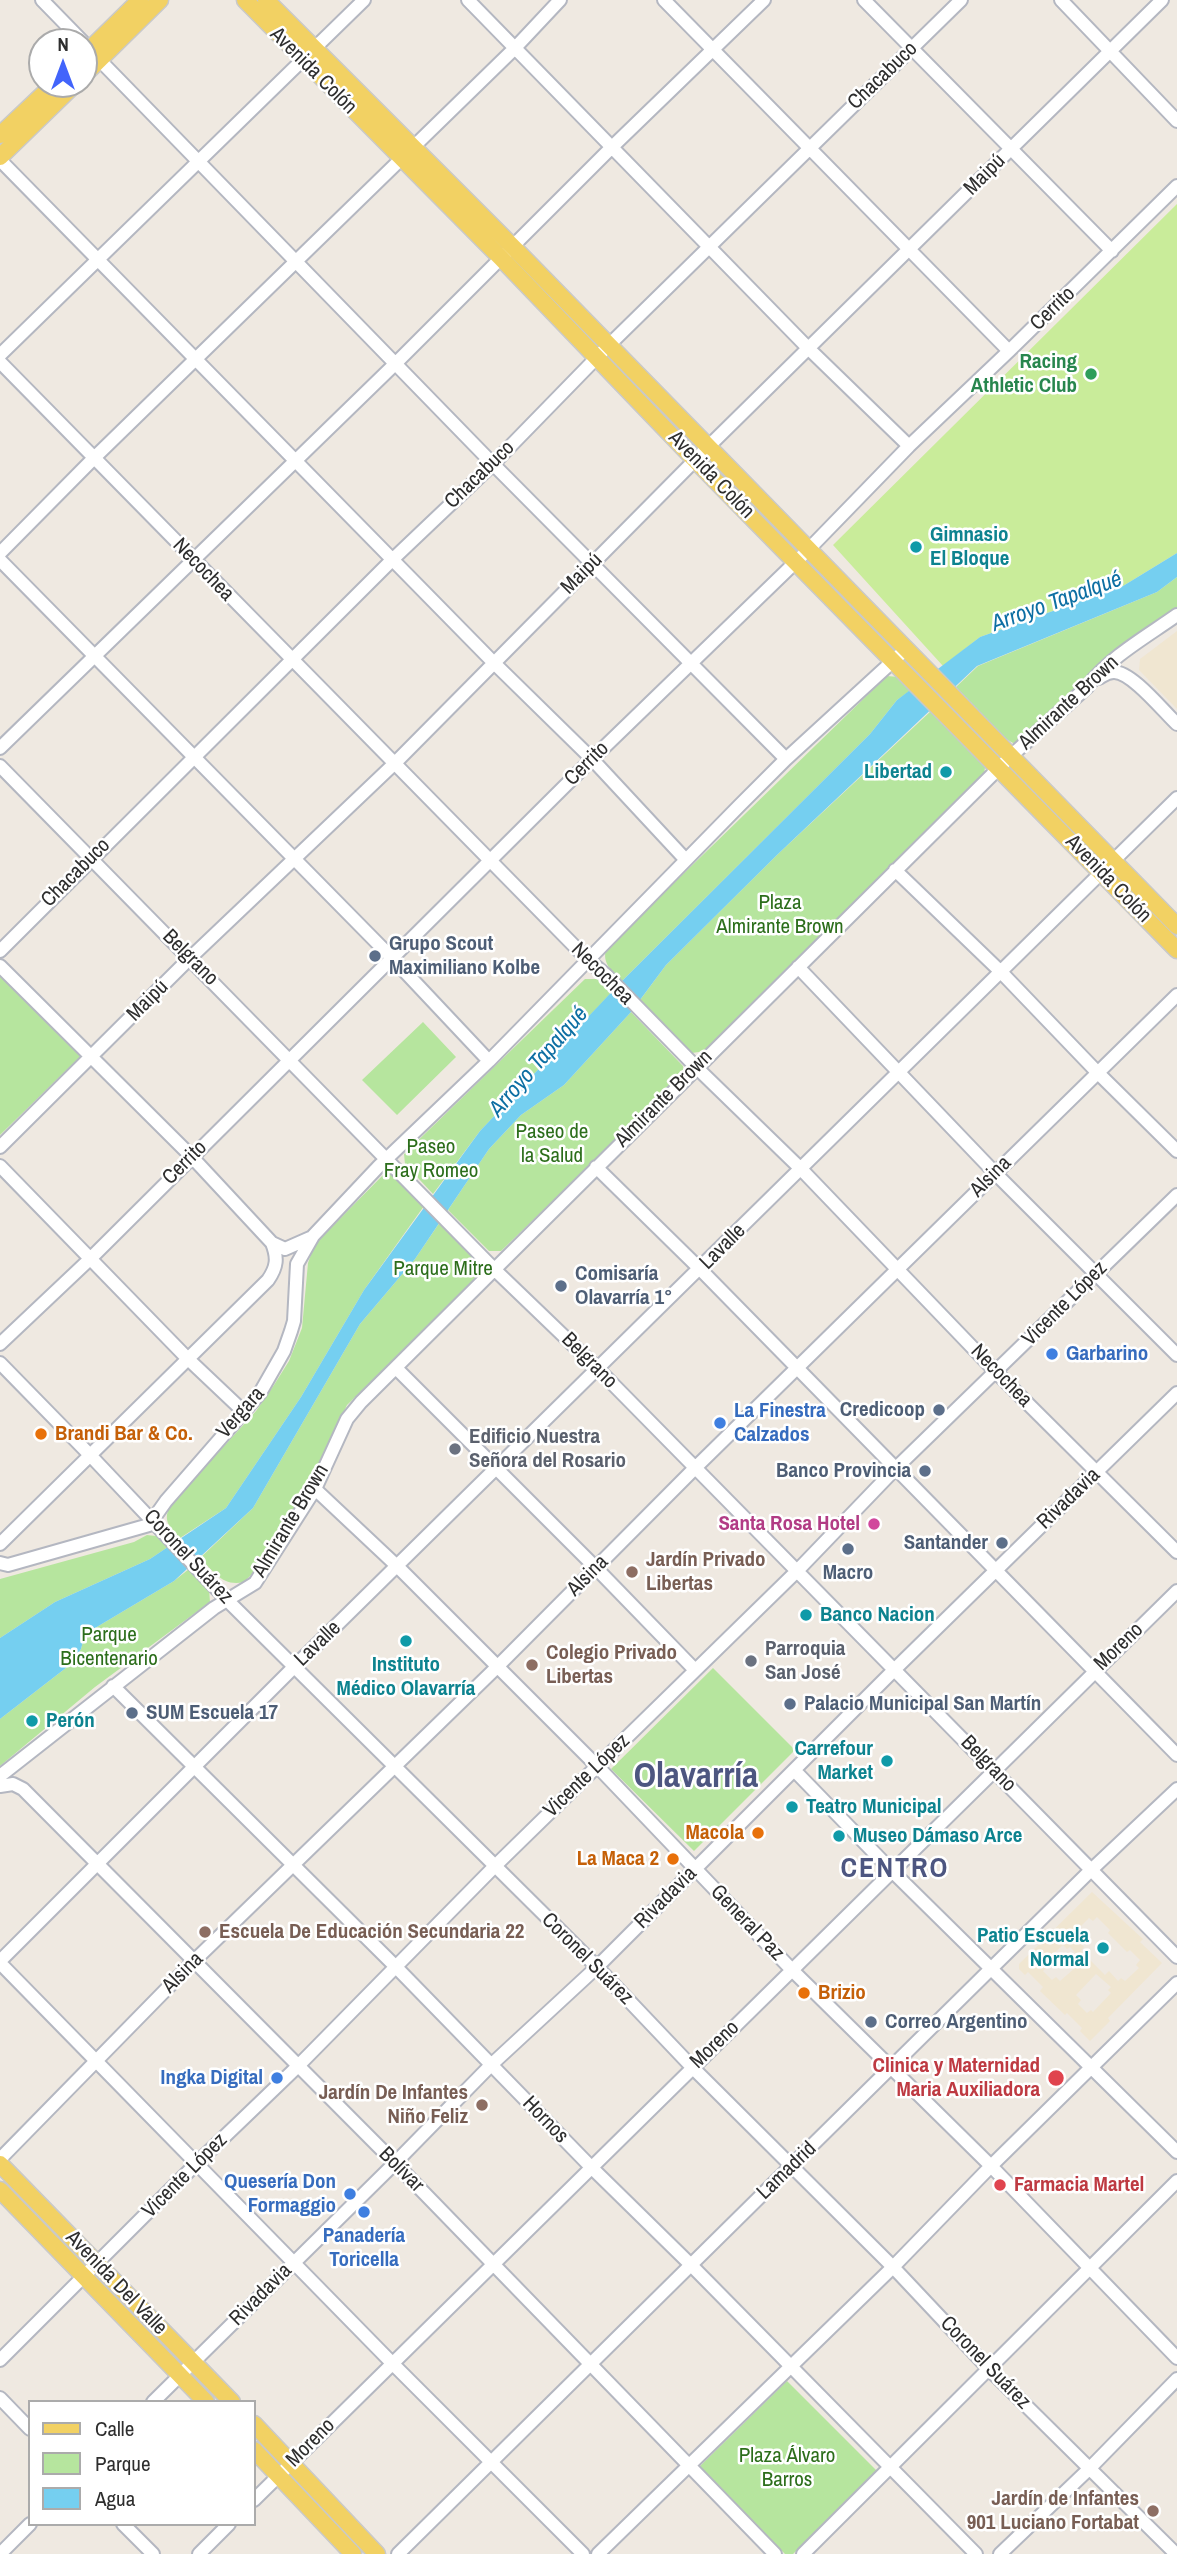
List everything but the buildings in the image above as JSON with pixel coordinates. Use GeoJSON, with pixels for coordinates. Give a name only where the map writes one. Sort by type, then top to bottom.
{"type":"FeatureCollection","features":[{"type":"Feature","properties":{"kind":"main road"},"geometry":{"type":"LineString","coordinates":[[98,40],[140,0]]}},
{"type":"Feature","properties":{"kind":"main road"},"geometry":{"type":"LineString","coordinates":[[98,43],[160,0]]}},
{"type":"Feature","properties":{"kind":"main road","name":"Avenida Colón"},"geometry":{"type":"LineString","coordinates":[[245,0],[413,147],[602,352],[695,460],[795,562],[905,661],[958,714],[1108,867],[1177,950]]}},
{"type":"Feature","properties":{"kind":"main road","name":"Avenida Colón"},"geometry":{"type":"LineString","coordinates":[[265,0],[309,56],[401,159],[507,252]]}},
{"type":"Feature","properties":{"kind":"main road"},"geometry":{"type":"LineString","coordinates":[[0,135],[39,98]]}},
{"type":"Feature","properties":{"kind":"main road"},"geometry":{"type":"LineString","coordinates":[[0,159],[61,98]]}},
{"type":"Feature","properties":{"kind":"main road","name":"Avenida Colón"},"geometry":{"type":"LineString","coordinates":[[602,352],[707,448],[808,550],[905,661]]}},
{"type":"Feature","properties":{"kind":"main road","name":"Avenida Colón"},"geometry":{"type":"LineString","coordinates":[[1108,867],[1177,926]]}},
{"type":"Feature","properties":{"kind":"main road","name":"Avenida Del Valle"},"geometry":{"type":"LineString","coordinates":[[0,2161],[230,2400]]}},
{"type":"Feature","properties":{"kind":"main road","name":"Avenida Del Valle"},"geometry":{"type":"LineString","coordinates":[[0,2190],[204,2400]]}},
{"type":"Feature","properties":{"kind":"main road"},"geometry":{"type":"LineString","coordinates":[[256,2426],[377,2554]]}},
{"type":"Feature","properties":{"kind":"main road"},"geometry":{"type":"LineString","coordinates":[[256,2452],[353,2554]]}},
{"type":"Feature","properties":{"kind":"street"},"geometry":{"type":"LineString","coordinates":[[42,0],[68,28]]}},
{"type":"Feature","properties":{"kind":"street"},"geometry":{"type":"LineString","coordinates":[[0,355],[364,0]]}},
{"type":"Feature","properties":{"kind":"street"},"geometry":{"type":"LineString","coordinates":[[468,0],[808,348],[909,446]]}},
{"type":"Feature","properties":{"kind":"street"},"geometry":{"type":"LineString","coordinates":[[0,553],[561,0]]}},
{"type":"Feature","properties":{"kind":"street"},"geometry":{"type":"LineString","coordinates":[[663,0],[1009,351]]}},
{"type":"Feature","properties":{"kind":"street"},"geometry":{"type":"LineString","coordinates":[[0,748],[764,0]]}},
{"type":"Feature","properties":{"kind":"street"},"geometry":{"type":"LineString","coordinates":[[864,0],[1112,251]]}},
{"type":"Feature","properties":{"kind":"street","name":"Chacabuco"},"geometry":{"type":"LineString","coordinates":[[0,951],[90,858],[493,464],[602,352],[961,0]]}},
{"type":"Feature","properties":{"kind":"street"},"geometry":{"type":"LineString","coordinates":[[1061,0],[1177,121]]}},
{"type":"Feature","properties":{"kind":"street","name":"Maipú"},"geometry":{"type":"LineString","coordinates":[[0,1147],[190,958],[395,762],[707,448],[1162,0]]}},
{"type":"Feature","properties":{"kind":"street"},"geometry":{"type":"LineString","coordinates":[[98,60],[786,759]]}},
{"type":"Feature","properties":{"kind":"street"},"geometry":{"type":"LineString","coordinates":[[0,159],[592,759],[685,859]]}},
{"type":"Feature","properties":{"kind":"street","name":"Cerrito"},"geometry":{"type":"LineString","coordinates":[[0,1344],[91,1258],[289,1058],[808,550],[909,446],[1177,186]]}},
{"type":"Feature","properties":{"kind":"street","name":"Necochea"},"geometry":{"type":"LineString","coordinates":[[0,362],[192,560],[395,762],[588,960],[801,1169],[996,1372],[1177,1552]]}},
{"type":"Feature","properties":{"kind":"street"},"geometry":{"type":"LineString","coordinates":[[0,560],[393,959],[489,1061]]}},
{"type":"Feature","properties":{"kind":"street","name":"Almirante Brown"},"geometry":{"type":"LineString","coordinates":[[0,1776],[214,1608],[255,1583],[315,1489],[353,1410],[895,870],[1005,762],[1087,687],[1097,673],[1115,657],[1177,615]]}},
{"type":"Feature","properties":{"kind":"street"},"geometry":{"type":"LineString","coordinates":[[1139,686],[1126,662],[1128,655],[1152,633]]}},
{"type":"Feature","properties":{"kind":"street"},"geometry":{"type":"LineString","coordinates":[[272,1243],[285,1249],[313,1236],[387,1158],[489,1061],[786,759],[905,661]]}},
{"type":"Feature","properties":{"kind":"street"},"geometry":{"type":"LineString","coordinates":[[1087,687],[1107,673],[1121,673],[1139,686],[1177,724]]}},
{"type":"Feature","properties":{"kind":"street","name":"Belgrano"},"geometry":{"type":"LineString","coordinates":[[0,766],[494,1269],[598,1369],[1177,1957]]}},
{"type":"Feature","properties":{"kind":"street","name":"Lavalle"},"geometry":{"type":"LineString","coordinates":[[0,1962],[295,1665],[398,1567],[1177,798]]}},
{"type":"Feature","properties":{"kind":"street"},"geometry":{"type":"LineString","coordinates":[[895,870],[1001,972],[1177,1151]]}},
{"type":"Feature","properties":{"kind":"street"},"geometry":{"type":"LineString","coordinates":[[0,966],[191,1156],[272,1243],[276,1253],[276,1267],[268,1280],[0,1544]]}},
{"type":"Feature","properties":{"kind":"street"},"geometry":{"type":"LineString","coordinates":[[798,967],[995,1173],[1177,1355]]}},
{"type":"Feature","properties":{"kind":"street","name":"Alsina"},"geometry":{"type":"LineString","coordinates":[[0,2161],[194,1961],[497,1667],[695,1468],[1177,995]]}},
{"type":"Feature","properties":{"kind":"street"},"geometry":{"type":"LineString","coordinates":[[0,1166],[187,1358],[243,1411]]}},
{"type":"Feature","properties":{"kind":"street"},"geometry":{"type":"LineString","coordinates":[[596,1167],[700,1269],[1177,1755]]}},
{"type":"Feature","properties":{"kind":"street","name":"Vicente López"},"geometry":{"type":"LineString","coordinates":[[0,2360],[297,2067],[495,1866],[796,1571],[896,1468],[1177,1195]]}},
{"type":"Feature","properties":{"kind":"street","name":"Vergara"},"geometry":{"type":"LineString","coordinates":[[153,1520],[166,1501],[260,1393],[284,1351],[294,1321],[298,1264],[306,1244],[313,1236]]}},
{"type":"Feature","properties":{"kind":"street"},"geometry":{"type":"LineString","coordinates":[[268,1280],[285,1278],[295,1290]]}},
{"type":"Feature","properties":{"kind":"street","name":"Coronel Suárez"},"geometry":{"type":"LineString","coordinates":[[0,1363],[228,1601],[597,1967],[692,2067],[893,2267],[989,2369],[1176,2554]]}},
{"type":"Feature","properties":{"kind":"street"},"geometry":{"type":"LineString","coordinates":[[396,1368],[695,1671]]}},
{"type":"Feature","properties":{"kind":"street","name":"Rivadavia"},"geometry":{"type":"LineString","coordinates":[[155,2400],[491,2065],[597,1967],[895,1669],[1177,1393]]}},
{"type":"Feature","properties":{"kind":"street","name":"General Paz"},"geometry":{"type":"LineString","coordinates":[[315,1489],[398,1567],[598,1767],[792,1970],[991,2166],[1177,2358]]}},
{"type":"Feature","properties":{"kind":"street"},"geometry":{"type":"LineString","coordinates":[[0,1563],[8,1565],[141,1528],[153,1520]]}},
{"type":"Feature","properties":{"kind":"street","name":"Moreno"},"geometry":{"type":"LineString","coordinates":[[256,2498],[1177,1591]]}},
{"type":"Feature","properties":{"kind":"street","name":"Hornos"},"geometry":{"type":"LineString","coordinates":[[113,1686],[395,1966],[976,2554]]}},
{"type":"Feature","properties":{"kind":"street"},"geometry":{"type":"LineString","coordinates":[[23,1788],[20,1772],[24,1757]]}},
{"type":"Feature","properties":{"kind":"street"},"geometry":{"type":"LineString","coordinates":[[795,1771],[891,1870],[1177,2152]]}},
{"type":"Feature","properties":{"kind":"street"},"geometry":{"type":"LineString","coordinates":[[0,1786],[13,1784],[23,1788]]}},
{"type":"Feature","properties":{"kind":"street","name":"Bolívar"},"geometry":{"type":"LineString","coordinates":[[23,1788],[395,2163],[775,2554]]}},
{"type":"Feature","properties":{"kind":"street","name":"Lamadrid"},"geometry":{"type":"LineString","coordinates":[[398,2554],[893,2068],[991,1968],[1177,1789]]}},
{"type":"Feature","properties":{"kind":"street"},"geometry":{"type":"LineString","coordinates":[[0,1962],[95,2062],[583,2554]]}},
{"type":"Feature","properties":{"kind":"street"},"geometry":{"type":"LineString","coordinates":[[598,2554],[893,2267],[991,2166],[1177,1983]]}},
{"type":"Feature","properties":{"kind":"street"},"geometry":{"type":"LineString","coordinates":[[803,2554],[1177,2181]]}},
{"type":"Feature","properties":{"kind":"street"},"geometry":{"type":"LineString","coordinates":[[1000,2554],[1089,2469],[1177,2379]]}},
{"type":"Feature","properties":{"kind":"street"},"geometry":{"type":"LineString","coordinates":[[0,2398],[28,2426]]}},
{"type":"Feature","properties":{"kind":"street"},"geometry":{"type":"LineString","coordinates":[[0,2554],[28,2526]]}},
{"type":"Feature","properties":{"kind":"street"},"geometry":{"type":"LineString","coordinates":[[125,2526],[153,2554]]}},
{"type":"Feature","properties":{"kind":"street"},"geometry":{"type":"LineString","coordinates":[[199,2554],[227,2526]]}},
{"type":"Feature","properties":{"kind":"shaded area"},"geometry":{"type":"Polygon","coordinates":[[[1177,631],[1177,709],[1139,670],[1140,659],[1177,631]]]}},
{"type":"Feature","properties":{"kind":"shaded area"},"geometry":{"type":"Polygon","coordinates":[[[1092,1892],[1143,1939],[1140,1942],[1162,1963],[1108,2018],[1110,2021],[1090,2041],[1067,2013],[1065,2015],[1040,1991],[1043,1987],[1028,1972],[1025,1975],[1019,1969],[1019,1964],[1092,1892]],[[1097,1917],[1093,1921],[1089,1918],[1075,1932],[1078,1935],[1076,1938],[1084,1947],[1081,1951],[1105,1975],[1109,1971],[1118,1981],[1121,1978],[1125,1981],[1139,1968],[1136,1965],[1140,1960],[1130,1950],[1127,1952],[1108,1933],[1110,1930],[1097,1917]],[[1063,1945],[1043,1963],[1047,1967],[1043,1971],[1052,1980],[1056,1977],[1060,1981],[1083,1961],[1070,1947],[1067,1949],[1063,1945]],[[1096,1974],[1076,1995],[1081,2000],[1078,2004],[1087,2013],[1091,2010],[1093,2012],[1111,1993],[1108,1990],[1111,1987],[1096,1974]]]}},
{"type":"Feature","properties":{"kind":"green space","name":"Racing Athletic Club"},"geometry":{"type":"Polygon","coordinates":[[[1177,204],[1177,553],[1123,586],[980,637],[943,666],[833,545],[1177,204]]]}},
{"type":"Feature","properties":{"kind":"green space"},"geometry":{"type":"Polygon","coordinates":[[[1177,577],[1177,608],[1081,686],[1019,742],[1013,743],[1006,739],[956,687],[978,666],[1157,592],[1177,577]]]}},
{"type":"Feature","properties":{"kind":"green space","name":"Plaza Almirante Brown"},"geometry":{"type":"Polygon","coordinates":[[[887,676],[899,677],[911,690],[897,700],[870,734],[622,981],[605,959],[606,949],[887,676]]]}},
{"type":"Feature","properties":{"kind":"green space","name":"Plaza Almirante Brown"},"geometry":{"type":"Polygon","coordinates":[[[931,711],[985,767],[984,776],[705,1051],[692,1053],[640,1000],[666,965],[778,854],[931,711]]]}},
{"type":"Feature","properties":{"kind":"green space"},"geometry":{"type":"Polygon","coordinates":[[[0,974],[81,1056],[0,1135],[0,974]]]}},
{"type":"Feature","properties":{"kind":"green space","name":"Paseo Fray Romeo"},"geometry":{"type":"Polygon","coordinates":[[[585,979],[597,979],[611,993],[480,1131],[433,1194],[405,1164],[404,1154],[585,979]]]}},
{"type":"Feature","properties":{"kind":"green space","name":"Paseo de la Salud"},"geometry":{"type":"Polygon","coordinates":[[[631,1012],[683,1066],[684,1074],[501,1251],[489,1251],[448,1210],[489,1149],[521,1115],[564,1085],[631,1012]]]}},
{"type":"Feature","properties":{"kind":"green space"},"geometry":{"type":"Polygon","coordinates":[[[423,1022],[456,1057],[397,1115],[362,1080],[423,1022]]]}},
{"type":"Feature","properties":{"kind":"green space"},"geometry":{"type":"Polygon","coordinates":[[[385,1173],[393,1174],[424,1206],[364,1290],[301,1397],[226,1508],[180,1538],[168,1523],[167,1515],[171,1504],[256,1411],[289,1361],[302,1328],[308,1263],[314,1245],[385,1173]]]}},
{"type":"Feature","properties":{"kind":"green space","name":"Parque Mitre"},"geometry":{"type":"Polygon","coordinates":[[[440,1222],[479,1265],[478,1278],[347,1405],[312,1479],[258,1568],[244,1582],[225,1580],[200,1558],[253,1508],[360,1324],[415,1259],[440,1222]]]}},
{"type":"Feature","properties":{"kind":"green space","name":"Parque Bicentenario"},"geometry":{"type":"Polygon","coordinates":[[[147,1535],[156,1536],[168,1547],[150,1559],[55,1602],[0,1638],[0,1579],[134,1542],[147,1535]]]}},
{"type":"Feature","properties":{"kind":"green space","name":"Parque Bicentenario"},"geometry":{"type":"Polygon","coordinates":[[[189,1569],[209,1589],[210,1602],[95,1687],[0,1766],[0,1719],[71,1664],[81,1649],[85,1634],[174,1581],[189,1569]]]}},
{"type":"Feature","properties":{"kind":"green space"},"geometry":{"type":"Polygon","coordinates":[[[713,1668],[795,1750],[694,1851],[611,1769],[713,1668]]]}},
{"type":"Feature","properties":{"kind":"green space","name":"Plaza Álvaro Barros"},"geometry":{"type":"Polygon","coordinates":[[[787,2381],[877,2471],[793,2554],[785,2554],[699,2467],[787,2381]]]}},
{"type":"Feature","properties":{"kind":"water"},"geometry":{"type":"Polygon","coordinates":[[[1177,553],[1177,577],[1157,592],[977,666],[778,854],[666,965],[631,1012],[564,1085],[521,1115],[489,1149],[415,1259],[360,1324],[253,1508],[174,1581],[85,1634],[81,1649],[71,1664],[0,1719],[0,1638],[55,1602],[150,1559],[226,1508],[301,1397],[364,1290],[480,1131],[622,981],[870,734],[897,700],[980,637],[1123,586],[1177,553]]]}},
{"type":"Feature","properties":{"kind":"place","name":"Racing Athletic Club"},"geometry":{"type":"Point","coordinates":[1091,374]}},
{"type":"Feature","properties":{"kind":"place","name":"Gimnasio El Bloque"},"geometry":{"type":"Point","coordinates":[916,547]}},
{"type":"Feature","properties":{"kind":"place","name":"Libertad"},"geometry":{"type":"Point","coordinates":[946,772]}},
{"type":"Feature","properties":{"kind":"place","name":"Grupo Scout Maximiliano Kolbe"},"geometry":{"type":"Point","coordinates":[375,956]}},
{"type":"Feature","properties":{"kind":"place","name":"Comisaría Olavarría 1°"},"geometry":{"type":"Point","coordinates":[561,1286]}},
{"type":"Feature","properties":{"kind":"place","name":"Garbarino"},"geometry":{"type":"Point","coordinates":[1052,1354]}},
{"type":"Feature","properties":{"kind":"place","name":"Credicoop"},"geometry":{"type":"Point","coordinates":[939,1410]}},
{"type":"Feature","properties":{"kind":"place","name":"La Finestra Calzados"},"geometry":{"type":"Point","coordinates":[720,1423]}},
{"type":"Feature","properties":{"kind":"place","name":"Brandi Bar & Co."},"geometry":{"type":"Point","coordinates":[41,1434]}},
{"type":"Feature","properties":{"kind":"place","name":"Edificio Nuestra Señora del Rosario"},"geometry":{"type":"Point","coordinates":[455,1449]}},
{"type":"Feature","properties":{"kind":"place","name":"Banco Provincia"},"geometry":{"type":"Point","coordinates":[925,1471]}},
{"type":"Feature","properties":{"kind":"place","name":"Santa Rosa Hotel"},"geometry":{"type":"Point","coordinates":[874,1524]}},
{"type":"Feature","properties":{"kind":"place","name":"Santander"},"geometry":{"type":"Point","coordinates":[1002,1543]}},
{"type":"Feature","properties":{"kind":"place","name":"Macro"},"geometry":{"type":"Point","coordinates":[848,1549]}},
{"type":"Feature","properties":{"kind":"place","name":"Jardín Privado Libertas"},"geometry":{"type":"Point","coordinates":[632,1572]}},
{"type":"Feature","properties":{"kind":"place","name":"Banco Nacion"},"geometry":{"type":"Point","coordinates":[806,1615]}},
{"type":"Feature","properties":{"kind":"place","name":"Instituto Médico Olavarría"},"geometry":{"type":"Point","coordinates":[406,1641]}},
{"type":"Feature","properties":{"kind":"place","name":"Parroquia San José"},"geometry":{"type":"Point","coordinates":[751,1661]}},
{"type":"Feature","properties":{"kind":"place","name":"Colegio Privado Libertas"},"geometry":{"type":"Point","coordinates":[532,1665]}},
{"type":"Feature","properties":{"kind":"place","name":"Palacio Municipal San Martín"},"geometry":{"type":"Point","coordinates":[790,1704]}},
{"type":"Feature","properties":{"kind":"place","name":"SUM Escuela 17"},"geometry":{"type":"Point","coordinates":[132,1713]}},
{"type":"Feature","properties":{"kind":"place","name":"Perón"},"geometry":{"type":"Point","coordinates":[32,1721]}},
{"type":"Feature","properties":{"kind":"place","name":"Carrefour Market"},"geometry":{"type":"Point","coordinates":[887,1761]}},
{"type":"Feature","properties":{"kind":"place","name":"Teatro Municipal"},"geometry":{"type":"Point","coordinates":[792,1807]}},
{"type":"Feature","properties":{"kind":"place","name":"Macola"},"geometry":{"type":"Point","coordinates":[758,1833]}},
{"type":"Feature","properties":{"kind":"place","name":"Museo Dámaso Arce"},"geometry":{"type":"Point","coordinates":[839,1836]}},
{"type":"Feature","properties":{"kind":"place","name":"La Maca 2"},"geometry":{"type":"Point","coordinates":[673,1859]}},
{"type":"Feature","properties":{"kind":"place","name":"Escuela De Educación Secundaria 22"},"geometry":{"type":"Point","coordinates":[205,1932]}},
{"type":"Feature","properties":{"kind":"place","name":"Patio Escuela Normal"},"geometry":{"type":"Point","coordinates":[1103,1948]}},
{"type":"Feature","properties":{"kind":"place","name":"Brizio"},"geometry":{"type":"Point","coordinates":[804,1993]}},
{"type":"Feature","properties":{"kind":"place","name":"Correo Argentino"},"geometry":{"type":"Point","coordinates":[871,2022]}},
{"type":"Feature","properties":{"kind":"place","name":"Ingka Digital"},"geometry":{"type":"Point","coordinates":[277,2078]}},
{"type":"Feature","properties":{"kind":"place","name":"Clinica y Maternidad Maria Auxiliadora"},"geometry":{"type":"Point","coordinates":[1056,2078]}},
{"type":"Feature","properties":{"kind":"place","name":"Jardín De Infantes Niño Feliz"},"geometry":{"type":"Point","coordinates":[482,2105]}},
{"type":"Feature","properties":{"kind":"place","name":"Farmacia Martel"},"geometry":{"type":"Point","coordinates":[1000,2185]}},
{"type":"Feature","properties":{"kind":"place","name":"Quesería Don Formaggio"},"geometry":{"type":"Point","coordinates":[350,2194]}},
{"type":"Feature","properties":{"kind":"place","name":"Panadería Toricella"},"geometry":{"type":"Point","coordinates":[364,2212]}},
{"type":"Feature","properties":{"kind":"place","name":"Jardín de Infantes 901 Luciano Fortabat"},"geometry":{"type":"Point","coordinates":[1153,2511]}},
{"type":"Feature","properties":{"kind":"district","name":"Olavarría"},"geometry":{"type":"Point","coordinates":[696,1778]}},
{"type":"Feature","properties":{"kind":"district","name":"CENTRO"},"geometry":{"type":"Point","coordinates":[895,1869]}},
{"type":"Feature","properties":{"kind":"water label","name":"Arroyo Tapalqué"},"geometry":{"type":"Point","coordinates":[1057,602]}},
{"type":"Feature","properties":{"kind":"water label","name":"Arroyo Tapalqué"},"geometry":{"type":"Point","coordinates":[539,1062]}}]}
